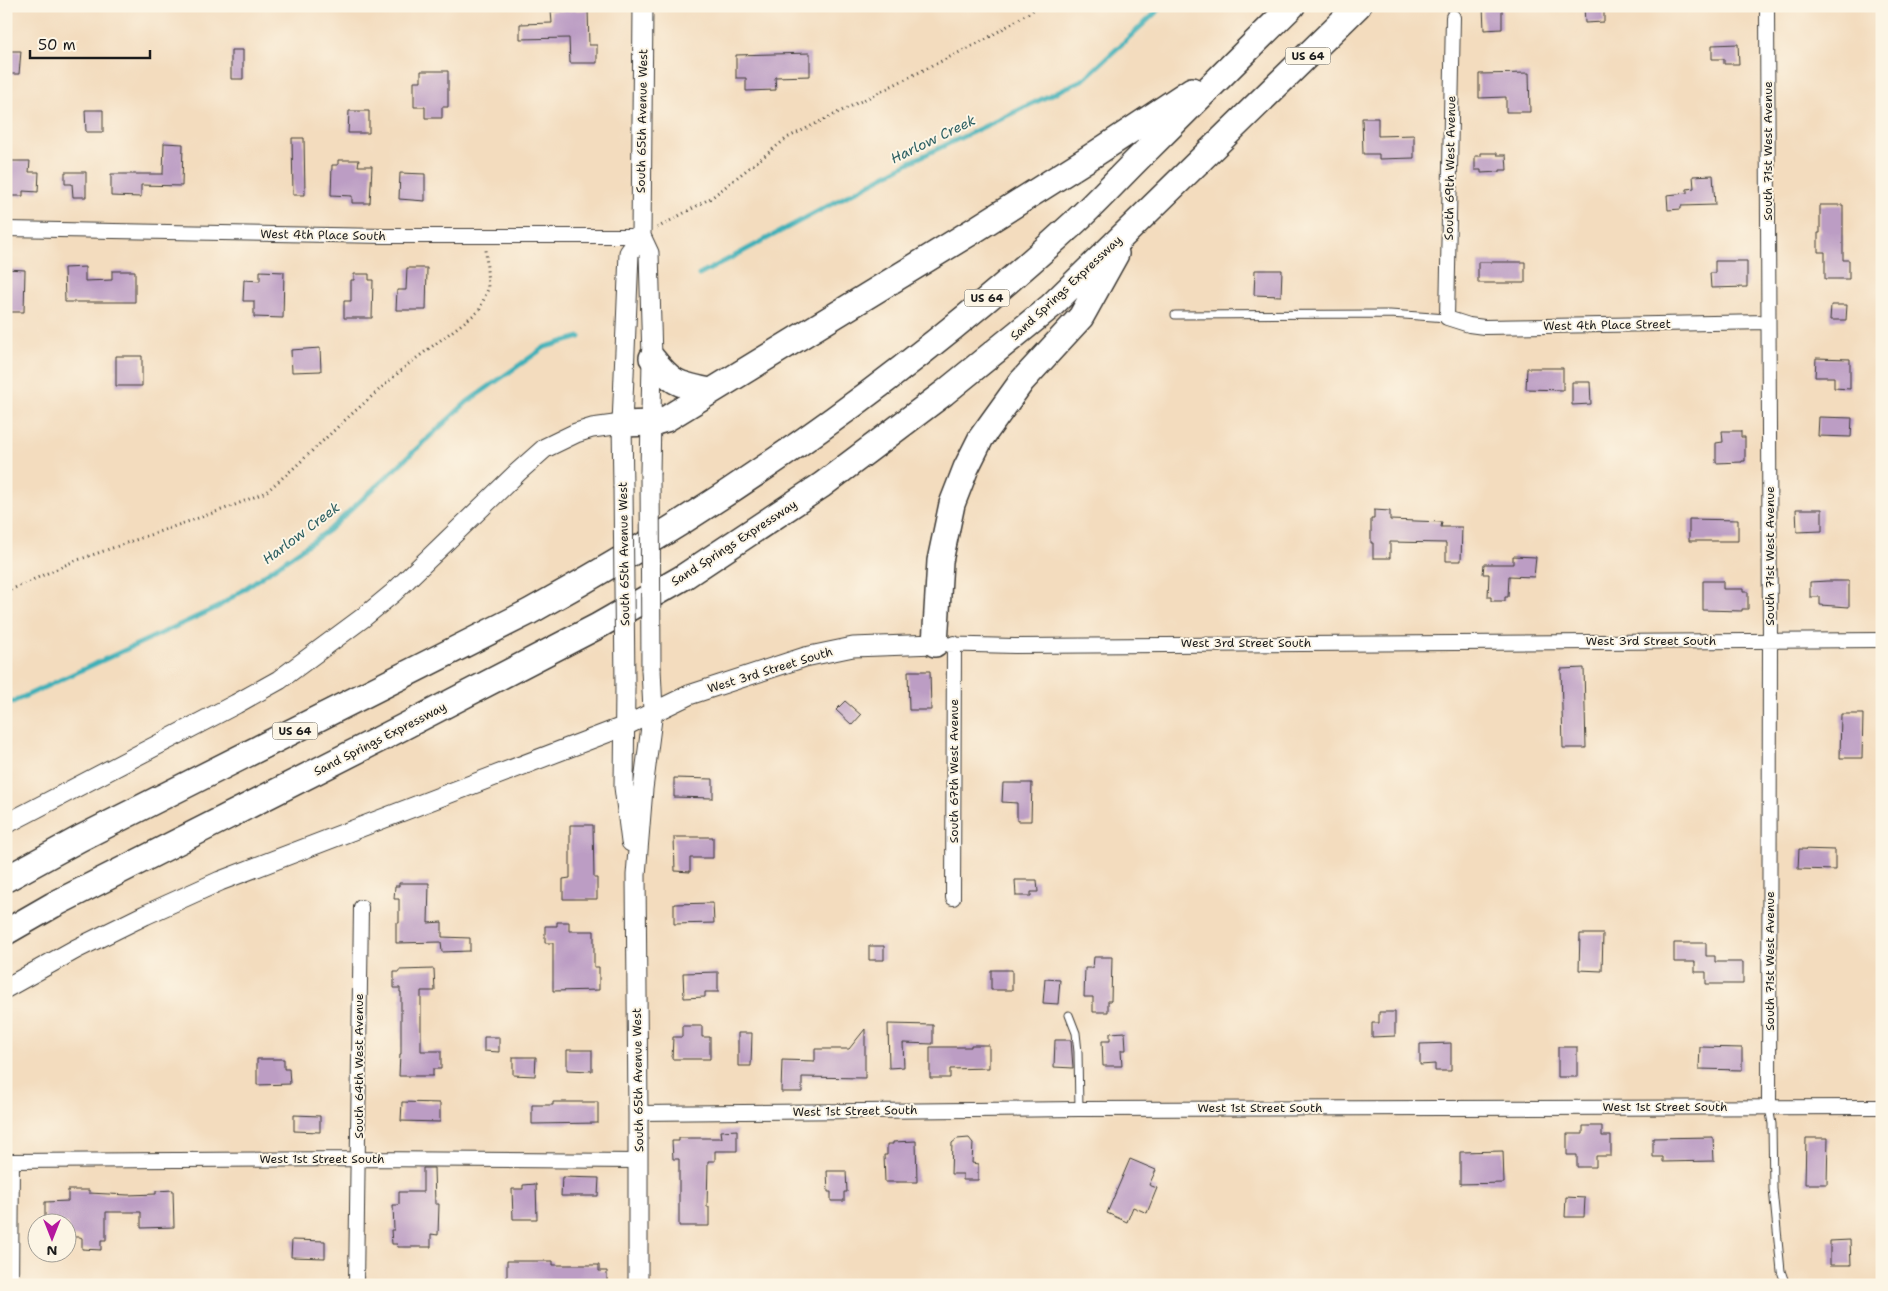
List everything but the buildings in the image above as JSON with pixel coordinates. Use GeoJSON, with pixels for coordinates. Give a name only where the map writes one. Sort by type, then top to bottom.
{"type":"FeatureCollection","features":[{"type":"Feature","properties":{"kind":"highway","name":"US 64"},"geometry":{"type":"LineString","coordinates":[[6,879],[81,838],[529,612],[584,582],[763,469],[863,397],[1000,288],[1076,220],[1292,6]]}},
{"type":"Feature","properties":{"kind":"highway","name":"Sand Springs Expressway"},"geometry":{"type":"LineString","coordinates":[[6,932],[53,905],[598,626],[682,578],[822,485],[944,393],[1051,306],[1358,6]]}},
{"type":"Feature","properties":{"kind":"highway"},"geometry":{"type":"LineString","coordinates":[[622,424],[652,423],[666,419],[973,231],[1092,156],[1238,59]]}},
{"type":"Feature","properties":{"kind":"highway"},"geometry":{"type":"LineString","coordinates":[[944,644],[938,581],[943,546],[952,504],[980,438],[1022,381],[1081,316],[1130,229]]}},
{"type":"Feature","properties":{"kind":"highway"},"geometry":{"type":"LineString","coordinates":[[652,358],[668,378],[684,386],[710,391]]}},
{"type":"Feature","properties":{"kind":"street","name":"South 65th Avenue West"},"geometry":{"type":"LineString","coordinates":[[638,1285],[639,1161],[636,875],[643,789],[653,711],[650,474],[652,358],[649,253],[640,236],[643,6]]}},
{"type":"Feature","properties":{"kind":"street","name":"South 71st West Avenue"},"geometry":{"type":"LineString","coordinates":[[1767,6],[1770,640],[1769,1106]]}},
{"type":"Feature","properties":{"kind":"street","name":"South 69th West Avenue"},"geometry":{"type":"LineString","coordinates":[[1447,318],[1452,17]]}},
{"type":"Feature","properties":{"kind":"street","name":"West 4th Place South"},"geometry":{"type":"LineString","coordinates":[[6,229],[374,236],[640,236]]}},
{"type":"Feature","properties":{"kind":"street","name":"South 65th Avenue West"},"geometry":{"type":"LineString","coordinates":[[636,875],[624,787],[626,686],[622,424],[629,253],[640,236]]}},
{"type":"Feature","properties":{"kind":"street","name":"West 4th Place Street"},"geometry":{"type":"LineString","coordinates":[[1447,318],[1469,325],[1484,327],[1768,322]]}},
{"type":"Feature","properties":{"kind":"street"},"geometry":{"type":"LineString","coordinates":[[6,824],[279,680],[342,634],[393,593],[545,448],[576,433],[592,428],[622,424]]}},
{"type":"Feature","properties":{"kind":"street","name":"West 3rd Street South"},"geometry":{"type":"LineString","coordinates":[[6,988],[76,949],[136,919],[220,882],[625,726],[689,695],[761,670],[831,650],[853,647],[944,644],[1025,646],[1882,640]]}},
{"type":"Feature","properties":{"kind":"street","name":"South 67th West Avenue"},"geometry":{"type":"LineString","coordinates":[[944,644],[953,898]]}},
{"type":"Feature","properties":{"kind":"street","name":"South 64th West Avenue"},"geometry":{"type":"LineString","coordinates":[[356,1285],[359,1159],[360,907]]}},
{"type":"Feature","properties":{"kind":"street","name":"West 1st Street South"},"geometry":{"type":"LineString","coordinates":[[638,1113],[1079,1109],[1882,1107]]}},
{"type":"Feature","properties":{"kind":"street","name":"West 1st Street South"},"geometry":{"type":"LineString","coordinates":[[9,1161],[359,1159],[639,1161]]}},
{"type":"Feature","properties":{"kind":"street"},"geometry":{"type":"LineString","coordinates":[[9,1161],[11,1285]]}},
{"type":"Feature","properties":{"kind":"lane"},"geometry":{"type":"LineString","coordinates":[[1175,315],[1390,314],[1447,318]]}},
{"type":"Feature","properties":{"kind":"lane"},"geometry":{"type":"LineString","coordinates":[[1069,1015],[1076,1033],[1079,1109]]}},
{"type":"Feature","properties":{"kind":"lane"},"geometry":{"type":"LineString","coordinates":[[1769,1106],[1772,1124],[1773,1189],[1781,1271],[1786,1285]]}},
{"type":"Feature","properties":{"kind":"path"},"geometry":{"type":"LineString","coordinates":[[640,236],[711,198],[787,138],[986,39],[1037,6]]}},
{"type":"Feature","properties":{"kind":"path"},"geometry":{"type":"LineString","coordinates":[[6,592],[72,562],[230,507],[266,492],[406,366],[479,311],[488,289],[486,236]]}},
{"type":"Feature","properties":{"kind":"waterway","name":"Harlow Creek"},"geometry":{"type":"LineString","coordinates":[[699,275],[912,161],[1084,79],[1163,6]]}},
{"type":"Feature","properties":{"kind":"waterway","name":"Harlow Creek"},"geometry":{"type":"LineString","coordinates":[[6,705],[218,607],[329,530],[467,402],[545,347],[580,337]]}}]}
